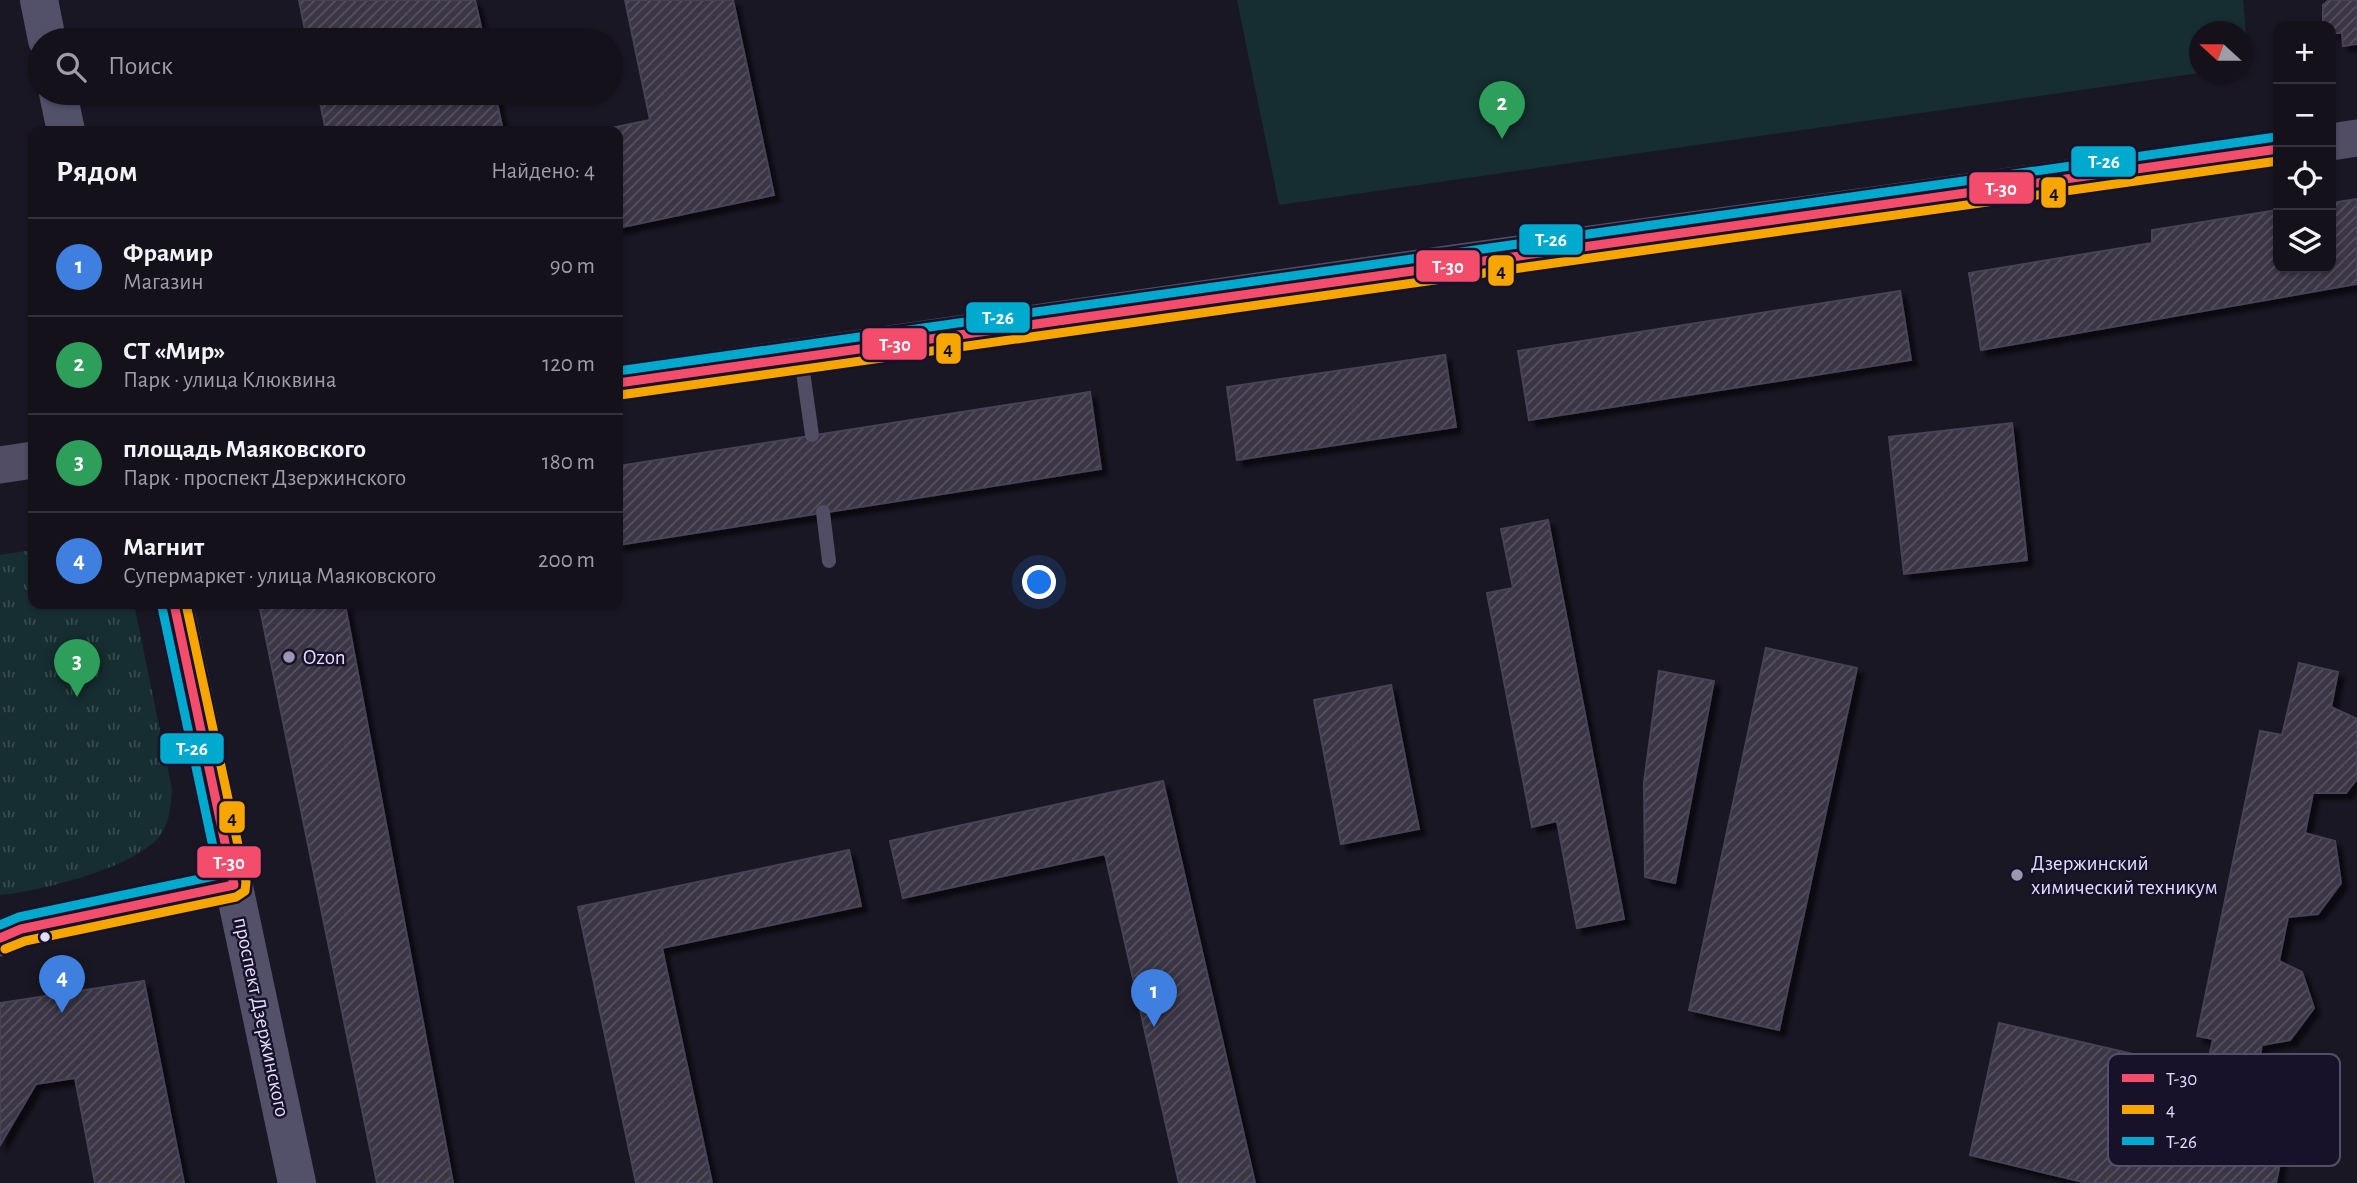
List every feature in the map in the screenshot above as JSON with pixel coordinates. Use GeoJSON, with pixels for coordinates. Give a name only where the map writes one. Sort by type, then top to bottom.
{"type":"FeatureCollection","features":[{"type":"Feature","properties":{"kind":"main road"},"geometry":{"type":"LineString","coordinates":[[39,0],[45,28]]}},
{"type":"Feature","properties":{"kind":"main road"},"geometry":{"type":"LineString","coordinates":[[61,105],[65,126]]}},
{"type":"Feature","properties":{"kind":"main road","name":"проспект Дзержинского"},"geometry":{"type":"LineString","coordinates":[[175,609],[297,1183]]}},
{"type":"Feature","properties":{"kind":"street"},"geometry":{"type":"LineString","coordinates":[[2336,141],[2357,138]]}},
{"type":"Feature","properties":{"kind":"street"},"geometry":{"type":"LineString","coordinates":[[623,382],[2273,150]]}},
{"type":"Feature","properties":{"kind":"street"},"geometry":{"type":"LineString","coordinates":[[0,465],[28,461]]}},
{"type":"Feature","properties":{"kind":"street"},"geometry":{"type":"LineString","coordinates":[[7,931],[234,885]]}},
{"type":"Feature","properties":{"kind":"lane"},"geometry":{"type":"LineString","coordinates":[[801,357],[812,435]]}},
{"type":"Feature","properties":{"kind":"lane"},"geometry":{"type":"LineString","coordinates":[[823,512],[829,561]]}},
{"type":"Feature","properties":{"kind":"green space"},"geometry":{"type":"Polygon","coordinates":[[[1237,0],[2243,0],[2245,21],[2189,21],[2189,74],[1279,205],[1237,0]]]}},
{"type":"Feature","properties":{"kind":"green space"},"geometry":{"type":"Polygon","coordinates":[[[28,551],[28,609],[135,609],[172,789],[168,819],[163,831],[147,848],[109,868],[86,876],[39,889],[0,895],[0,555],[28,551]]]}},
{"type":"Feature","properties":{"kind":"building"},"geometry":{"type":"Polygon","coordinates":[[[299,0],[475,0],[481,28],[305,28],[299,0]]]}},
{"type":"Feature","properties":{"kind":"building"},"geometry":{"type":"Polygon","coordinates":[[[625,0],[733,0],[774,195],[623,227],[621,126],[650,120],[625,0]]]}},
{"type":"Feature","properties":{"kind":"building"},"geometry":{"type":"Polygon","coordinates":[[[2329,0],[2357,0],[2357,44],[2343,46],[2342,33],[2336,33],[2336,21],[2323,21],[2323,5],[2329,0]]]}},
{"type":"Feature","properties":{"kind":"building"},"geometry":{"type":"Polygon","coordinates":[[[321,105],[498,105],[502,126],[325,126],[321,105]]]}},
{"type":"Feature","properties":{"kind":"building"},"geometry":{"type":"Polygon","coordinates":[[[2357,199],[2357,284],[1981,350],[1969,273],[2152,243],[2152,230],[2273,211],[2273,273],[2336,273],[2336,202],[2357,199]]]}},
{"type":"Feature","properties":{"kind":"building"},"geometry":{"type":"Polygon","coordinates":[[[1900,291],[1911,360],[1529,420],[1518,351],[1900,291]]]}},
{"type":"Feature","properties":{"kind":"building"},"geometry":{"type":"Polygon","coordinates":[[[1445,355],[1456,427],[1237,460],[1227,387],[1445,355]]]}},
{"type":"Feature","properties":{"kind":"building"},"geometry":{"type":"Polygon","coordinates":[[[1090,392],[1101,469],[623,544],[623,465],[1090,392]]]}},
{"type":"Feature","properties":{"kind":"building"},"geometry":{"type":"Polygon","coordinates":[[[2012,423],[2027,560],[1904,574],[1889,437],[2012,423]]]}},
{"type":"Feature","properties":{"kind":"building"},"geometry":{"type":"Polygon","coordinates":[[[1548,520],[1624,919],[1577,928],[1557,821],[1532,827],[1487,593],[1513,588],[1501,529],[1548,520]]]}},
{"type":"Feature","properties":{"kind":"building"},"geometry":{"type":"Polygon","coordinates":[[[260,609],[346,609],[453,1183],[377,1183],[260,609]]]}},
{"type":"Feature","properties":{"kind":"building"},"geometry":{"type":"Polygon","coordinates":[[[1766,648],[1857,668],[1779,1030],[1689,1010],[1766,648]]]}},
{"type":"Feature","properties":{"kind":"building"},"geometry":{"type":"Polygon","coordinates":[[[2299,663],[2338,672],[2331,707],[2357,719],[2357,779],[2346,793],[2313,793],[2305,833],[2335,841],[2341,883],[2318,914],[2288,917],[2279,961],[2302,972],[2314,1008],[2290,1040],[2262,1045],[2260,1054],[2210,1054],[2213,1039],[2197,1036],[2260,731],[2282,735],[2299,663]]]}},
{"type":"Feature","properties":{"kind":"building"},"geometry":{"type":"Polygon","coordinates":[[[1659,671],[1714,681],[1675,883],[1645,877],[1644,782],[1659,671]]]}},
{"type":"Feature","properties":{"kind":"building"},"geometry":{"type":"Polygon","coordinates":[[[1391,685],[1419,829],[1341,844],[1314,700],[1391,685]]]}},
{"type":"Feature","properties":{"kind":"building"},"geometry":{"type":"Polygon","coordinates":[[[1163,781],[1255,1183],[1179,1183],[1105,854],[903,898],[890,841],[1163,781]]]}},
{"type":"Feature","properties":{"kind":"building"},"geometry":{"type":"Polygon","coordinates":[[[849,850],[861,906],[662,948],[712,1183],[636,1183],[578,907],[849,850]]]}},
{"type":"Feature","properties":{"kind":"building"},"geometry":{"type":"Polygon","coordinates":[[[144,981],[184,1183],[95,1183],[75,1078],[36,1084],[0,1145],[0,1003],[144,981]]]}},
{"type":"Feature","properties":{"kind":"building"},"geometry":{"type":"Polygon","coordinates":[[[1999,1023],[2133,1054],[2108,1054],[2108,1166],[2279,1166],[2276,1183],[2087,1183],[1970,1155],[1999,1023]]]}},
{"type":"Feature","properties":{"kind":"transit line","name":"Т-26"},"geometry":{"type":"LineString","coordinates":[[623,370],[2273,137]]}},
{"type":"Feature","properties":{"kind":"transit line","name":"Т-30"},"geometry":{"type":"LineString","coordinates":[[623,382],[2273,150]]}},
{"type":"Feature","properties":{"kind":"transit line","name":"4"},"geometry":{"type":"LineString","coordinates":[[623,395],[2273,162]]}},
{"type":"Feature","properties":{"kind":"transit line","name":"Т-26"},"geometry":{"type":"LineString","coordinates":[[0,925],[19,917],[219,875],[162,609]]}},
{"type":"Feature","properties":{"kind":"transit line","name":"Т-30"},"geometry":{"type":"LineString","coordinates":[[0,938],[21,929],[234,885],[175,609]]}},
{"type":"Feature","properties":{"kind":"transit line","name":"4"},"geometry":{"type":"LineString","coordinates":[[5,949],[25,941],[236,897],[245,891],[246,882],[187,609]]}},
{"type":"Feature","properties":{"kind":"place","name":"СТ «Мир»"},"geometry":{"type":"Point","coordinates":[1502,139]}},
{"type":"Feature","properties":{"kind":"place","name":"Ozon"},"geometry":{"type":"Point","coordinates":[289,657]}},
{"type":"Feature","properties":{"kind":"place","name":"площадь Маяковского"},"geometry":{"type":"Point","coordinates":[77,697]}},
{"type":"Feature","properties":{"kind":"place","name":"Дзержинский химический техникум"},"geometry":{"type":"Point","coordinates":[2017,875]}},
{"type":"Feature","properties":{"kind":"place","name":"Магнит"},"geometry":{"type":"Point","coordinates":[62,1013]}},
{"type":"Feature","properties":{"kind":"place","name":"Фрамир"},"geometry":{"type":"Point","coordinates":[1154,1027]}}]}
